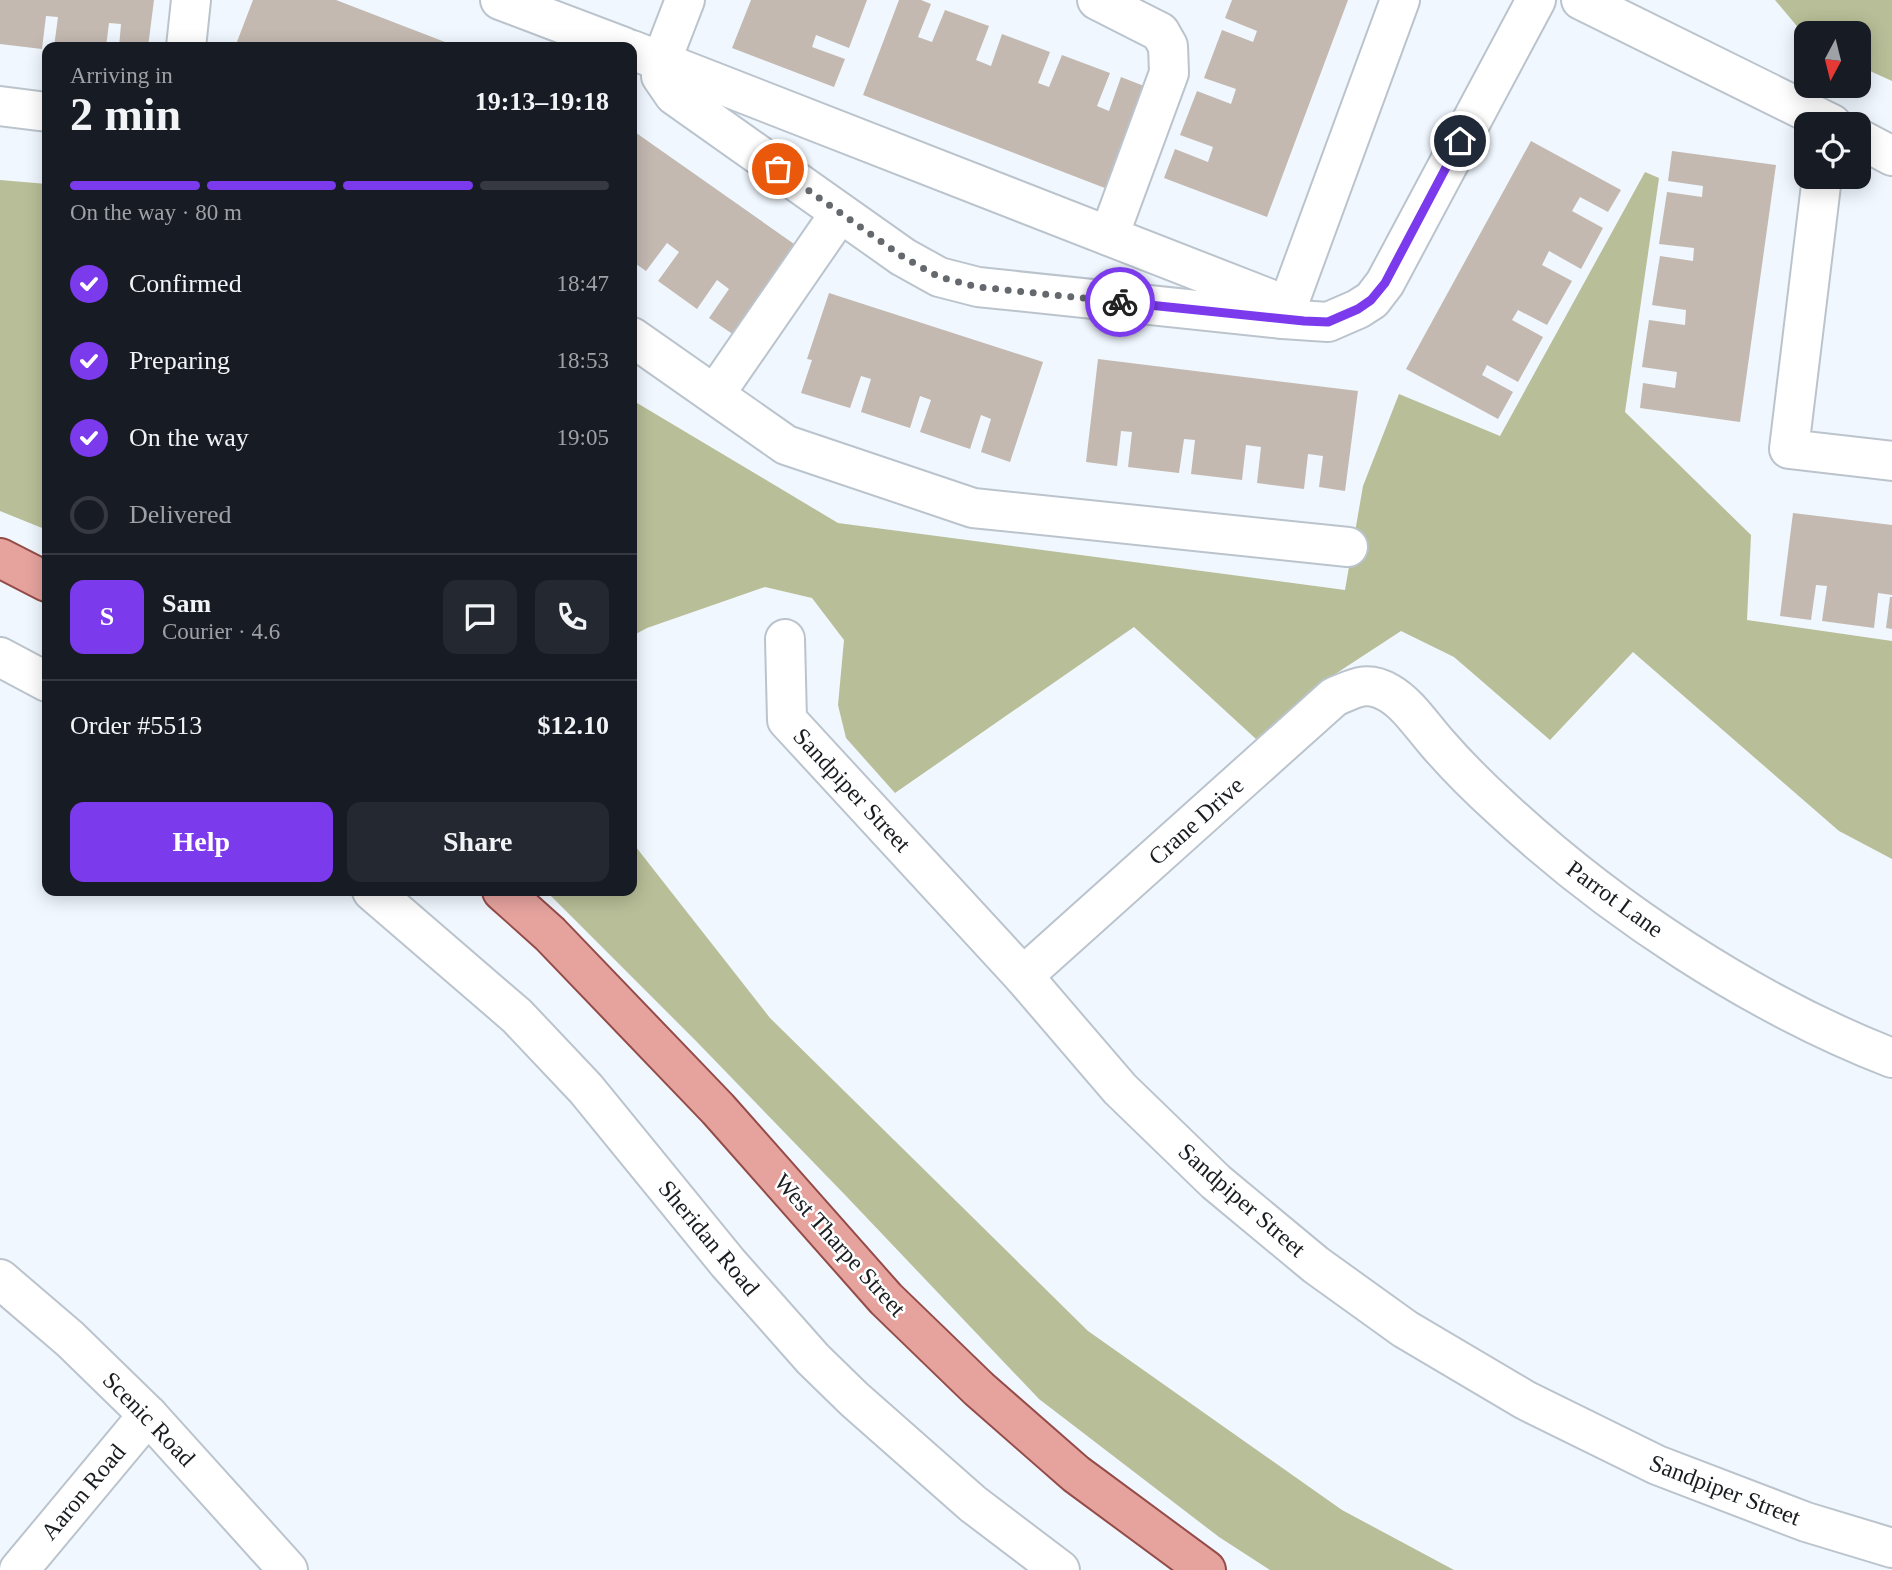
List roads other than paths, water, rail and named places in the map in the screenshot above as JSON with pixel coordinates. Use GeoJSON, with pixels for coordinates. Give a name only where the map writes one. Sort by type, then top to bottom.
{"type":"FeatureCollection","features":[{"type":"Feature","properties":{"kind":"main road"},"geometry":{"type":"LineString","coordinates":[[0,558],[42,579]]}},
{"type":"Feature","properties":{"kind":"main road","name":"West Tharpe Street"},"geometry":{"type":"LineString","coordinates":[[508,896],[550,934],[718,1109],[886,1299],[979,1390],[1076,1474],[1206,1570]]}},
{"type":"Feature","properties":{"kind":"street"},"geometry":{"type":"LineString","coordinates":[[187,42],[191,0]]}},
{"type":"Feature","properties":{"kind":"street"},"geometry":{"type":"LineString","coordinates":[[500,0],[611,42]]}},
{"type":"Feature","properties":{"kind":"street"},"geometry":{"type":"LineString","coordinates":[[647,56],[685,0]]}},
{"type":"Feature","properties":{"kind":"street"},"geometry":{"type":"LineString","coordinates":[[1097,0],[1160,32],[1168,46],[1169,73],[1109,236]]}},
{"type":"Feature","properties":{"kind":"street"},"geometry":{"type":"LineString","coordinates":[[1285,313],[1400,0]]}},
{"type":"Feature","properties":{"kind":"street"},"geometry":{"type":"LineString","coordinates":[[647,56],[674,95],[903,257],[939,277],[978,287],[1285,313],[1328,322],[1358,309],[1371,300],[1385,283],[1536,0]]}},
{"type":"Feature","properties":{"kind":"street"},"geometry":{"type":"LineString","coordinates":[[1580,0],[1805,112]]}},
{"type":"Feature","properties":{"kind":"street"},"geometry":{"type":"LineString","coordinates":[[647,56],[1109,236],[1285,313]]}},
{"type":"Feature","properties":{"kind":"street"},"geometry":{"type":"LineString","coordinates":[[0,106],[42,111]]}},
{"type":"Feature","properties":{"kind":"street"},"geometry":{"type":"LineString","coordinates":[[1871,145],[1892,156]]}},
{"type":"Feature","properties":{"kind":"street"},"geometry":{"type":"LineString","coordinates":[[1821,189],[1789,449],[1892,461]]}},
{"type":"Feature","properties":{"kind":"street"},"geometry":{"type":"LineString","coordinates":[[715,394],[840,213]]}},
{"type":"Feature","properties":{"kind":"street"},"geometry":{"type":"LineString","coordinates":[[637,340],[786,444],[973,508],[1348,547]]}},
{"type":"Feature","properties":{"kind":"street","name":"Sandpiper Street"},"geometry":{"type":"LineString","coordinates":[[785,639],[787,720],[1023,976],[1120,1089],[1216,1182],[1316,1265],[1405,1329],[1525,1400],[1657,1465],[1806,1522],[1892,1548]]}},
{"type":"Feature","properties":{"kind":"street"},"geometry":{"type":"LineString","coordinates":[[0,657],[42,679]]}},
{"type":"Feature","properties":{"kind":"street","name":"Crane Drive"},"geometry":{"type":"LineString","coordinates":[[1023,976],[1334,696],[1363,685],[1378,688]]}},
{"type":"Feature","properties":{"kind":"street","name":"Parrot Lane"},"geometry":{"type":"LineString","coordinates":[[1378,688],[1391,694],[1408,709],[1439,746],[1500,807],[1593,887],[1691,954],[1787,1010],[1892,1058]]}},
{"type":"Feature","properties":{"kind":"street","name":"Sheridan Road"},"geometry":{"type":"LineString","coordinates":[[378,896],[517,1016],[586,1089],[728,1263],[813,1359],[854,1399],[973,1504],[1060,1570]]}},
{"type":"Feature","properties":{"kind":"street","name":"Scenic Road"},"geometry":{"type":"LineString","coordinates":[[0,1279],[70,1339],[148,1415],[288,1570]]}},
{"type":"Feature","properties":{"kind":"street","name":"Aaron Road"},"geometry":{"type":"LineString","coordinates":[[19,1570],[148,1415]]}}]}
